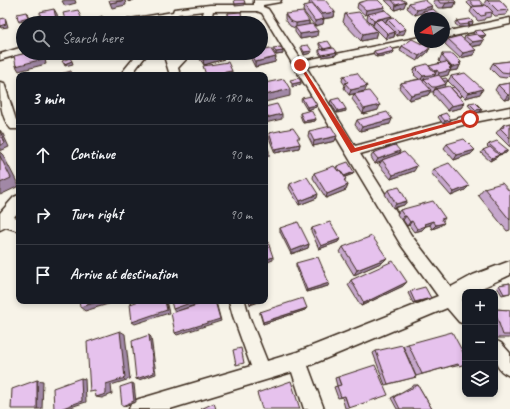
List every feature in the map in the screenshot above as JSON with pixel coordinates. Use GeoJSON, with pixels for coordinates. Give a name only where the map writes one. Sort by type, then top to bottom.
{"type":"FeatureCollection","features":[{"type":"Feature","properties":{"kind":"street"},"geometry":{"type":"LineString","coordinates":[[174,16],[187,3],[210,8],[258,4],[277,0]]}},
{"type":"Feature","properties":{"kind":"street"},"geometry":{"type":"LineString","coordinates":[[258,4],[265,11],[300,65],[406,240],[462,313]]}},
{"type":"Feature","properties":{"kind":"street"},"geometry":{"type":"LineString","coordinates":[[207,16],[210,8]]}},
{"type":"Feature","properties":{"kind":"street"},"geometry":{"type":"LineString","coordinates":[[160,16],[176,13]]}},
{"type":"Feature","properties":{"kind":"street"},"geometry":{"type":"LineString","coordinates":[[450,34],[508,24]]}},
{"type":"Feature","properties":{"kind":"street"},"geometry":{"type":"LineString","coordinates":[[300,65],[414,41]]}},
{"type":"Feature","properties":{"kind":"street"},"geometry":{"type":"LineString","coordinates":[[0,57],[16,52]]}},
{"type":"Feature","properties":{"kind":"street"},"geometry":{"type":"LineString","coordinates":[[127,72],[137,60]]}},
{"type":"Feature","properties":{"kind":"street"},"geometry":{"type":"LineString","coordinates":[[170,60],[174,71]]}},
{"type":"Feature","properties":{"kind":"street"},"geometry":{"type":"LineString","coordinates":[[174,71],[182,60]]}},
{"type":"Feature","properties":{"kind":"street"},"geometry":{"type":"LineString","coordinates":[[0,86],[11,122],[16,126]]}},
{"type":"Feature","properties":{"kind":"street"},"geometry":{"type":"LineString","coordinates":[[353,151],[470,119],[510,111]]}},
{"type":"Feature","properties":{"kind":"street"},"geometry":{"type":"LineString","coordinates":[[16,205],[2,222],[16,224]]}},
{"type":"Feature","properties":{"kind":"street"},"geometry":{"type":"LineString","coordinates":[[139,409],[297,361],[450,299],[464,286],[481,278],[510,268]]}},
{"type":"Feature","properties":{"kind":"street"},"geometry":{"type":"LineString","coordinates":[[238,304],[262,371]]}},
{"type":"Feature","properties":{"kind":"street"},"geometry":{"type":"LineString","coordinates":[[498,353],[510,367]]}},
{"type":"Feature","properties":{"kind":"street"},"geometry":{"type":"LineString","coordinates":[[297,361],[314,409]]}},
{"type":"Feature","properties":{"kind":"building"},"geometry":{"type":"Polygon","coordinates":[[[109,0],[125,0],[110,3],[109,0]]]}},
{"type":"Feature","properties":{"kind":"building"},"geometry":{"type":"Polygon","coordinates":[[[234,0],[244,0],[245,3],[235,4],[234,0]]]}},
{"type":"Feature","properties":{"kind":"building"},"geometry":{"type":"Polygon","coordinates":[[[310,0],[325,0],[335,12],[322,14],[310,0]]]}},
{"type":"Feature","properties":{"kind":"building"},"geometry":{"type":"Polygon","coordinates":[[[368,0],[378,0],[385,7],[366,10],[358,3],[368,0]]]}},
{"type":"Feature","properties":{"kind":"building"},"geometry":{"type":"Polygon","coordinates":[[[392,0],[403,0],[406,2],[396,5],[392,0]]]}},
{"type":"Feature","properties":{"kind":"building"},"geometry":{"type":"Polygon","coordinates":[[[425,0],[432,6],[417,10],[409,3],[425,0]]]}},
{"type":"Feature","properties":{"kind":"building"},"geometry":{"type":"Polygon","coordinates":[[[438,0],[454,0],[456,2],[440,3],[438,0]]]}},
{"type":"Feature","properties":{"kind":"building"},"geometry":{"type":"Polygon","coordinates":[[[469,0],[479,0],[484,6],[474,6],[469,0]]]}},
{"type":"Feature","properties":{"kind":"building"},"geometry":{"type":"Polygon","coordinates":[[[487,0],[500,0],[509,10],[498,11],[487,0]]]}},
{"type":"Feature","properties":{"kind":"building"},"geometry":{"type":"Polygon","coordinates":[[[312,4],[324,19],[315,21],[304,6],[312,4]]]}},
{"type":"Feature","properties":{"kind":"building"},"geometry":{"type":"Polygon","coordinates":[[[486,5],[493,12],[485,13],[486,15],[481,16],[472,7],[486,5]]]}},
{"type":"Feature","properties":{"kind":"building"},"geometry":{"type":"Polygon","coordinates":[[[54,9],[55,16],[40,16],[40,12],[54,9]]]}},
{"type":"Feature","properties":{"kind":"building"},"geometry":{"type":"Polygon","coordinates":[[[433,9],[436,12],[424,12],[423,11],[433,9]]]}},
{"type":"Feature","properties":{"kind":"building"},"geometry":{"type":"Polygon","coordinates":[[[78,10],[80,16],[64,16],[63,13],[78,10]]]}},
{"type":"Feature","properties":{"kind":"building"},"geometry":{"type":"Polygon","coordinates":[[[385,10],[392,16],[374,20],[368,14],[385,10]]]}},
{"type":"Feature","properties":{"kind":"building"},"geometry":{"type":"Polygon","coordinates":[[[26,12],[28,16],[17,16],[17,14],[26,12]]]}},
{"type":"Feature","properties":{"kind":"building"},"geometry":{"type":"Polygon","coordinates":[[[241,12],[242,16],[228,16],[228,13],[241,12]]]}},
{"type":"Feature","properties":{"kind":"building"},"geometry":{"type":"Polygon","coordinates":[[[303,12],[309,21],[296,23],[290,21],[285,14],[303,12]]]}},
{"type":"Feature","properties":{"kind":"building"},"geometry":{"type":"Polygon","coordinates":[[[359,12],[377,31],[363,34],[345,14],[359,12]]]}},
{"type":"Feature","properties":{"kind":"building"},"geometry":{"type":"Polygon","coordinates":[[[394,17],[406,29],[399,31],[387,19],[394,17]]]}},
{"type":"Feature","properties":{"kind":"building"},"geometry":{"type":"Polygon","coordinates":[[[5,18],[6,24],[0,26],[0,19],[5,18]]]}},
{"type":"Feature","properties":{"kind":"building"},"geometry":{"type":"Polygon","coordinates":[[[382,19],[395,32],[388,34],[375,21],[382,19]]]}},
{"type":"Feature","properties":{"kind":"building"},"geometry":{"type":"Polygon","coordinates":[[[470,19],[473,22],[468,23],[469,24],[460,25],[457,21],[470,19]]]}},
{"type":"Feature","properties":{"kind":"building"},"geometry":{"type":"Polygon","coordinates":[[[312,24],[318,31],[300,34],[295,27],[312,24]]]}},
{"type":"Feature","properties":{"kind":"building"},"geometry":{"type":"Polygon","coordinates":[[[481,30],[486,35],[479,36],[474,31],[481,30]]]}},
{"type":"Feature","properties":{"kind":"building"},"geometry":{"type":"Polygon","coordinates":[[[477,34],[484,40],[472,42],[465,36],[477,34]]]}},
{"type":"Feature","properties":{"kind":"building"},"geometry":{"type":"Polygon","coordinates":[[[460,36],[476,50],[463,53],[450,41],[450,38],[460,36]]]}},
{"type":"Feature","properties":{"kind":"building"},"geometry":{"type":"Polygon","coordinates":[[[412,39],[414,40],[414,48],[430,48],[419,56],[402,46],[412,39]]]}},
{"type":"Feature","properties":{"kind":"building"},"geometry":{"type":"Polygon","coordinates":[[[328,41],[332,47],[324,49],[319,43],[328,41]]]}},
{"type":"Feature","properties":{"kind":"building"},"geometry":{"type":"Polygon","coordinates":[[[308,45],[312,51],[304,52],[301,46],[308,45]]]}},
{"type":"Feature","properties":{"kind":"building"},"geometry":{"type":"Polygon","coordinates":[[[280,47],[283,51],[276,52],[273,48],[280,47]]]}},
{"type":"Feature","properties":{"kind":"building"},"geometry":{"type":"Polygon","coordinates":[[[390,47],[394,51],[377,55],[374,51],[390,47]]]}},
{"type":"Feature","properties":{"kind":"building"},"geometry":{"type":"Polygon","coordinates":[[[268,48],[270,48],[276,57],[268,59],[268,48]]]}},
{"type":"Feature","properties":{"kind":"building"},"geometry":{"type":"Polygon","coordinates":[[[334,48],[337,52],[322,55],[319,50],[334,48]]]}},
{"type":"Feature","properties":{"kind":"building"},"geometry":{"type":"Polygon","coordinates":[[[442,54],[453,54],[461,62],[459,63],[461,65],[452,67],[442,56],[444,56],[442,54]]]}},
{"type":"Feature","properties":{"kind":"building"},"geometry":{"type":"Polygon","coordinates":[[[14,56],[16,56],[16,60],[39,60],[16,66],[14,56]]]}},
{"type":"Feature","properties":{"kind":"building"},"geometry":{"type":"Polygon","coordinates":[[[71,60],[72,61],[64,64],[62,61],[71,60]]]}},
{"type":"Feature","properties":{"kind":"building"},"geometry":{"type":"Polygon","coordinates":[[[510,61],[510,73],[502,72],[493,63],[510,61]]]}},
{"type":"Feature","properties":{"kind":"building"},"geometry":{"type":"Polygon","coordinates":[[[228,62],[232,71],[205,72],[203,66],[228,62]]]}},
{"type":"Feature","properties":{"kind":"building"},"geometry":{"type":"Polygon","coordinates":[[[446,62],[451,67],[449,68],[451,70],[439,73],[437,70],[435,71],[429,66],[446,62]]]}},
{"type":"Feature","properties":{"kind":"building"},"geometry":{"type":"Polygon","coordinates":[[[427,64],[436,74],[423,76],[417,70],[418,69],[416,67],[427,64]]]}},
{"type":"Feature","properties":{"kind":"building"},"geometry":{"type":"Polygon","coordinates":[[[357,73],[367,86],[351,90],[345,83],[348,82],[343,76],[357,73]]]}},
{"type":"Feature","properties":{"kind":"building"},"geometry":{"type":"Polygon","coordinates":[[[465,73],[483,89],[468,93],[451,76],[465,73]]]}},
{"type":"Feature","properties":{"kind":"building"},"geometry":{"type":"Polygon","coordinates":[[[439,75],[446,84],[432,87],[424,79],[439,75]]]}},
{"type":"Feature","properties":{"kind":"building"},"geometry":{"type":"Polygon","coordinates":[[[299,78],[301,82],[292,84],[290,80],[299,78]]]}},
{"type":"Feature","properties":{"kind":"building"},"geometry":{"type":"Polygon","coordinates":[[[446,78],[448,81],[444,81],[442,79],[446,78]]]}},
{"type":"Feature","properties":{"kind":"building"},"geometry":{"type":"Polygon","coordinates":[[[284,79],[290,89],[268,94],[268,82],[284,79]]]}},
{"type":"Feature","properties":{"kind":"building"},"geometry":{"type":"Polygon","coordinates":[[[421,79],[431,90],[411,95],[401,83],[421,79]]]}},
{"type":"Feature","properties":{"kind":"building"},"geometry":{"type":"Polygon","coordinates":[[[510,83],[510,95],[508,95],[498,85],[510,83]]]}},
{"type":"Feature","properties":{"kind":"building"},"geometry":{"type":"Polygon","coordinates":[[[449,86],[465,103],[451,106],[436,89],[449,86]]]}},
{"type":"Feature","properties":{"kind":"building"},"geometry":{"type":"Polygon","coordinates":[[[454,87],[462,96],[459,97],[451,88],[454,87]]]}},
{"type":"Feature","properties":{"kind":"building"},"geometry":{"type":"Polygon","coordinates":[[[369,91],[380,105],[364,109],[354,94],[369,91]]]}},
{"type":"Feature","properties":{"kind":"building"},"geometry":{"type":"Polygon","coordinates":[[[311,96],[317,105],[307,107],[302,98],[311,96]]]}},
{"type":"Feature","properties":{"kind":"building"},"geometry":{"type":"Polygon","coordinates":[[[339,98],[346,109],[338,111],[331,100],[339,98]]]}},
{"type":"Feature","properties":{"kind":"building"},"geometry":{"type":"Polygon","coordinates":[[[475,102],[482,109],[476,110],[469,103],[475,102]]]}},
{"type":"Feature","properties":{"kind":"building"},"geometry":{"type":"Polygon","coordinates":[[[277,104],[282,114],[268,117],[268,106],[277,104]]]}},
{"type":"Feature","properties":{"kind":"building"},"geometry":{"type":"Polygon","coordinates":[[[311,110],[316,119],[304,121],[300,113],[311,110]]]}},
{"type":"Feature","properties":{"kind":"building"},"geometry":{"type":"Polygon","coordinates":[[[387,112],[392,119],[362,127],[357,120],[387,112]]]}},
{"type":"Feature","properties":{"kind":"building"},"geometry":{"type":"Polygon","coordinates":[[[446,113],[451,120],[445,121],[440,115],[446,113]]]}},
{"type":"Feature","properties":{"kind":"building"},"geometry":{"type":"Polygon","coordinates":[[[510,123],[510,138],[500,128],[504,127],[503,125],[510,123]]]}},
{"type":"Feature","properties":{"kind":"building"},"geometry":{"type":"Polygon","coordinates":[[[331,126],[337,136],[314,141],[309,131],[331,126]]]}},
{"type":"Feature","properties":{"kind":"building"},"geometry":{"type":"Polygon","coordinates":[[[293,128],[300,138],[297,138],[300,144],[275,149],[269,133],[293,128]]]}},
{"type":"Feature","properties":{"kind":"building"},"geometry":{"type":"Polygon","coordinates":[[[0,131],[5,143],[0,145],[0,131]]]}},
{"type":"Feature","properties":{"kind":"building"},"geometry":{"type":"Polygon","coordinates":[[[464,139],[475,150],[457,155],[447,144],[464,139]]]}},
{"type":"Feature","properties":{"kind":"building"},"geometry":{"type":"Polygon","coordinates":[[[497,141],[508,150],[500,154],[489,144],[497,141]]]}},
{"type":"Feature","properties":{"kind":"building"},"geometry":{"type":"Polygon","coordinates":[[[395,145],[400,151],[378,159],[373,153],[395,145]]]}},
{"type":"Feature","properties":{"kind":"building"},"geometry":{"type":"Polygon","coordinates":[[[490,147],[499,155],[492,158],[483,150],[490,147]]]}},
{"type":"Feature","properties":{"kind":"building"},"geometry":{"type":"Polygon","coordinates":[[[404,152],[417,166],[393,175],[382,160],[404,152]]]}},
{"type":"Feature","properties":{"kind":"building"},"geometry":{"type":"Polygon","coordinates":[[[0,156],[11,178],[0,183],[0,156]]]}},
{"type":"Feature","properties":{"kind":"building"},"geometry":{"type":"Polygon","coordinates":[[[348,162],[354,172],[344,176],[337,166],[348,162]]]}},
{"type":"Feature","properties":{"kind":"building"},"geometry":{"type":"Polygon","coordinates":[[[449,163],[469,186],[454,192],[434,169],[449,163]]]}},
{"type":"Feature","properties":{"kind":"building"},"geometry":{"type":"Polygon","coordinates":[[[334,166],[338,171],[340,170],[348,185],[327,194],[314,173],[334,166]]]}},
{"type":"Feature","properties":{"kind":"building"},"geometry":{"type":"Polygon","coordinates":[[[307,177],[318,194],[300,201],[290,184],[307,177]]]}},
{"type":"Feature","properties":{"kind":"building"},"geometry":{"type":"Polygon","coordinates":[[[502,183],[510,192],[510,220],[484,188],[502,183]]]}},
{"type":"Feature","properties":{"kind":"building"},"geometry":{"type":"Polygon","coordinates":[[[399,187],[407,201],[396,204],[388,190],[399,187]]]}},
{"type":"Feature","properties":{"kind":"building"},"geometry":{"type":"Polygon","coordinates":[[[433,201],[445,218],[441,219],[444,223],[436,225],[433,221],[424,224],[426,226],[417,229],[412,221],[410,222],[400,210],[433,201]]]}},
{"type":"Feature","properties":{"kind":"building"},"geometry":{"type":"Polygon","coordinates":[[[298,222],[309,244],[291,251],[280,228],[298,222]]]}},
{"type":"Feature","properties":{"kind":"building"},"geometry":{"type":"Polygon","coordinates":[[[330,222],[340,239],[321,246],[312,228],[330,222]]]}},
{"type":"Feature","properties":{"kind":"building"},"geometry":{"type":"Polygon","coordinates":[[[372,236],[387,258],[357,270],[343,247],[372,236]]]}},
{"type":"Feature","properties":{"kind":"building"},"geometry":{"type":"Polygon","coordinates":[[[268,242],[273,257],[268,259],[268,242]]]}},
{"type":"Feature","properties":{"kind":"building"},"geometry":{"type":"Polygon","coordinates":[[[318,257],[329,283],[307,290],[296,263],[318,257]]]}},
{"type":"Feature","properties":{"kind":"building"},"geometry":{"type":"Polygon","coordinates":[[[393,261],[407,282],[364,303],[351,280],[393,261]]]}},
{"type":"Feature","properties":{"kind":"building"},"geometry":{"type":"Polygon","coordinates":[[[510,283],[510,293],[504,294],[499,285],[510,283]]]}},
{"type":"Feature","properties":{"kind":"building"},"geometry":{"type":"Polygon","coordinates":[[[425,287],[431,298],[415,302],[410,291],[425,287]]]}},
{"type":"Feature","properties":{"kind":"building"},"geometry":{"type":"Polygon","coordinates":[[[303,298],[307,308],[263,322],[260,312],[303,298]]]}},
{"type":"Feature","properties":{"kind":"building"},"geometry":{"type":"Polygon","coordinates":[[[80,304],[90,304],[80,307],[80,304]]]}},
{"type":"Feature","properties":{"kind":"building"},"geometry":{"type":"Polygon","coordinates":[[[130,304],[166,304],[167,310],[132,322],[130,304]]]}},
{"type":"Feature","properties":{"kind":"building"},"geometry":{"type":"Polygon","coordinates":[[[172,304],[187,304],[173,309],[172,304]]]}},
{"type":"Feature","properties":{"kind":"building"},"geometry":{"type":"Polygon","coordinates":[[[200,304],[216,304],[220,319],[175,333],[171,313],[200,304]]]}},
{"type":"Feature","properties":{"kind":"building"},"geometry":{"type":"Polygon","coordinates":[[[498,309],[510,310],[510,335],[503,335],[498,321],[498,309]]]}},
{"type":"Feature","properties":{"kind":"building"},"geometry":{"type":"Polygon","coordinates":[[[120,331],[125,378],[106,384],[106,394],[96,397],[95,391],[90,392],[87,342],[120,331]]]}},
{"type":"Feature","properties":{"kind":"building"},"geometry":{"type":"Polygon","coordinates":[[[452,332],[462,350],[462,365],[459,366],[458,364],[422,374],[408,344],[452,332]]]}},
{"type":"Feature","properties":{"kind":"building"},"geometry":{"type":"Polygon","coordinates":[[[149,335],[154,373],[136,379],[132,341],[149,335]]]}},
{"type":"Feature","properties":{"kind":"building"},"geometry":{"type":"Polygon","coordinates":[[[402,345],[416,377],[388,384],[376,351],[402,345]]]}},
{"type":"Feature","properties":{"kind":"building"},"geometry":{"type":"Polygon","coordinates":[[[241,348],[244,363],[236,365],[233,350],[241,348]]]}},
{"type":"Feature","properties":{"kind":"building"},"geometry":{"type":"Polygon","coordinates":[[[375,365],[388,395],[349,408],[345,396],[341,397],[337,386],[341,385],[338,377],[375,365]]]}},
{"type":"Feature","properties":{"kind":"building"},"geometry":{"type":"Polygon","coordinates":[[[81,378],[82,401],[60,409],[54,409],[53,388],[81,378]]]}},
{"type":"Feature","properties":{"kind":"building"},"geometry":{"type":"Polygon","coordinates":[[[37,380],[37,409],[11,409],[12,389],[37,380]]]}},
{"type":"Feature","properties":{"kind":"building"},"geometry":{"type":"Polygon","coordinates":[[[291,381],[300,409],[262,409],[257,393],[291,381]]]}},
{"type":"Feature","properties":{"kind":"building"},"geometry":{"type":"Polygon","coordinates":[[[132,383],[134,401],[122,406],[120,387],[132,383]]]}},
{"type":"Feature","properties":{"kind":"building"},"geometry":{"type":"Polygon","coordinates":[[[418,385],[432,409],[400,409],[394,397],[418,385]]]}},
{"type":"Feature","properties":{"kind":"building"},"geometry":{"type":"Polygon","coordinates":[[[214,403],[216,409],[201,409],[214,403]]]}},
{"type":"Feature","properties":{"kind":"route"},"geometry":{"type":"LineString","coordinates":[[300,65],[353,151],[470,119]]}}]}
